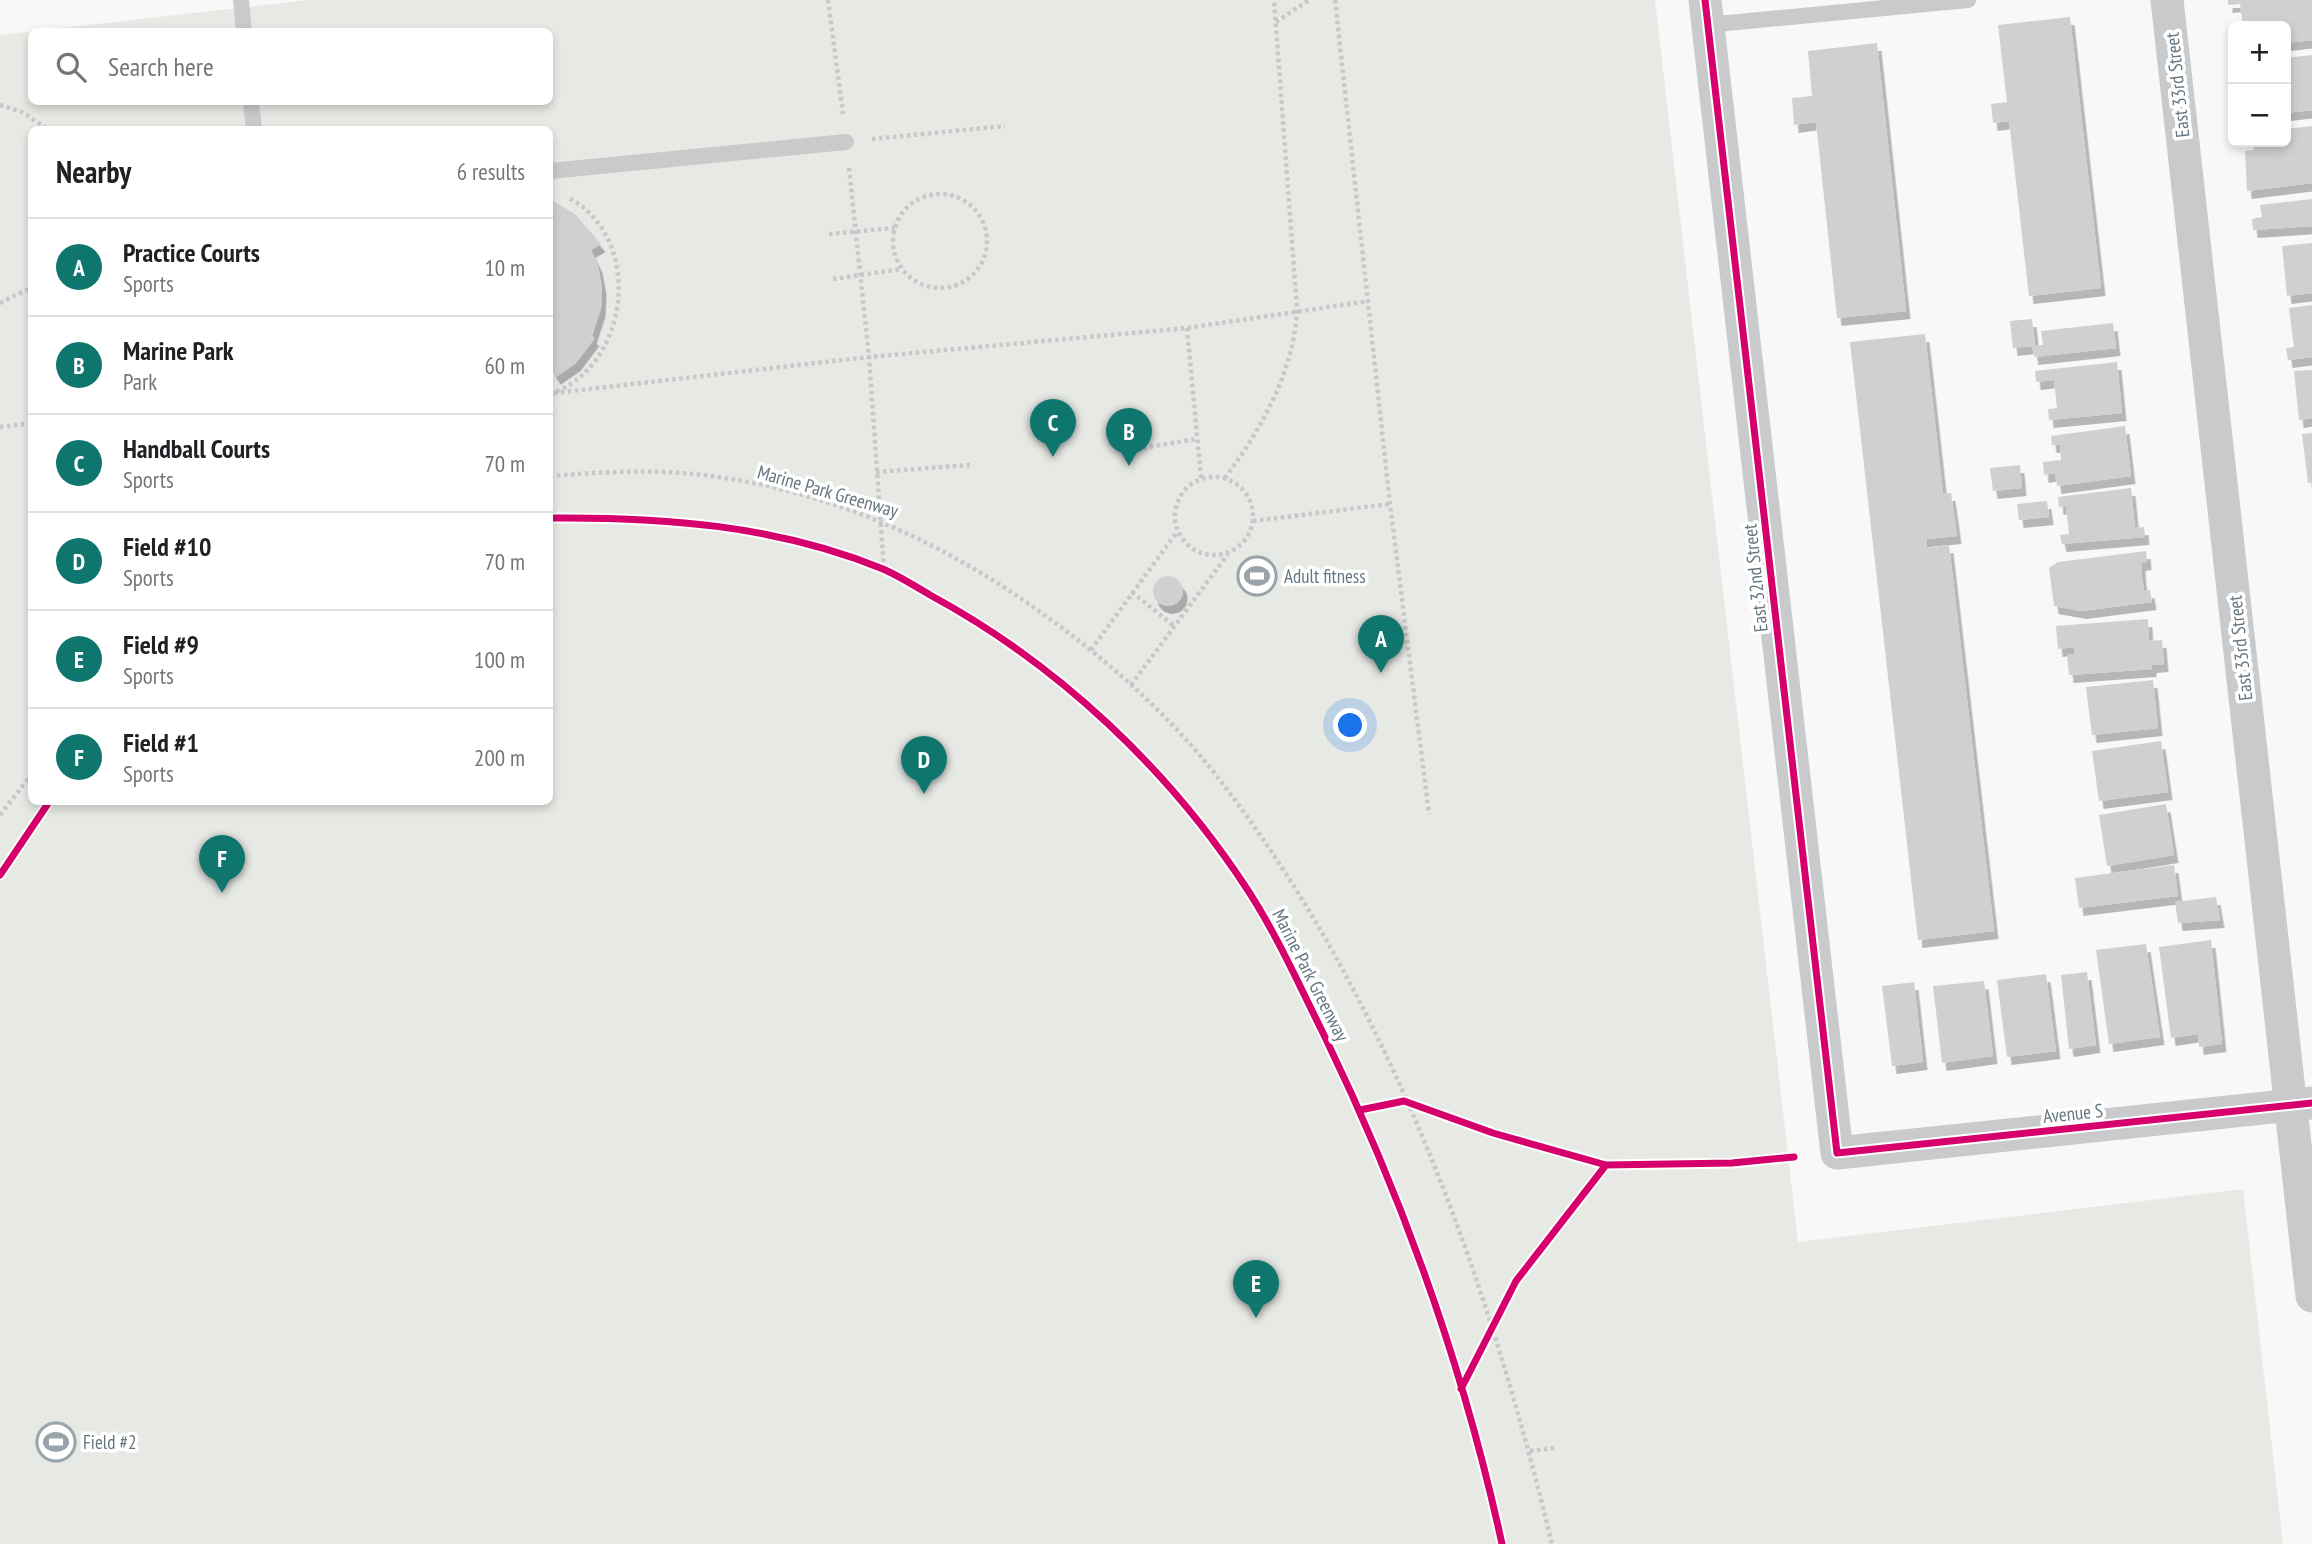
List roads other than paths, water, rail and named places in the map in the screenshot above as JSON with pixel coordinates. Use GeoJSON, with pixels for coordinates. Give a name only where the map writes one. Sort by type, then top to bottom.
{"type":"FeatureCollection","features":[{"type":"Feature","properties":{"kind":"street","name":"East 33rd Street"},"geometry":{"type":"LineString","coordinates":[[2167,0],[2302,1104],[2312,1296]]}},
{"type":"Feature","properties":{"kind":"street","name":"East 32nd Street"},"geometry":{"type":"LineString","coordinates":[[1706,13],[1837,1153]]}},
{"type":"Feature","properties":{"kind":"street","name":"Avenue S"},"geometry":{"type":"LineString","coordinates":[[1837,1153],[2302,1104]]}},
{"type":"Feature","properties":{"kind":"lane"},"geometry":{"type":"LineString","coordinates":[[241,0],[244,28]]}},
{"type":"Feature","properties":{"kind":"lane"},"geometry":{"type":"LineString","coordinates":[[1706,13],[1968,0]]}},
{"type":"Feature","properties":{"kind":"lane"},"geometry":{"type":"LineString","coordinates":[[251,105],[254,126]]}},
{"type":"Feature","properties":{"kind":"lane"},"geometry":{"type":"LineString","coordinates":[[553,171],[846,142]]}},
{"type":"Feature","properties":{"kind":"place","name":"Handball Courts"},"geometry":{"type":"Point","coordinates":[1053,457]}},
{"type":"Feature","properties":{"kind":"place","name":"Marine Park"},"geometry":{"type":"Point","coordinates":[1129,466]}},
{"type":"Feature","properties":{"kind":"place","name":"Adult fitness"},"geometry":{"type":"Point","coordinates":[1257,576]}},
{"type":"Feature","properties":{"kind":"place","name":"Practice Courts"},"geometry":{"type":"Point","coordinates":[1381,673]}},
{"type":"Feature","properties":{"kind":"place","name":"Field #10"},"geometry":{"type":"Point","coordinates":[924,794]}},
{"type":"Feature","properties":{"kind":"place","name":"Field #1"},"geometry":{"type":"Point","coordinates":[222,893]}},
{"type":"Feature","properties":{"kind":"place","name":"Field #9"},"geometry":{"type":"Point","coordinates":[1256,1318]}},
{"type":"Feature","properties":{"kind":"place","name":"Field #2"},"geometry":{"type":"Point","coordinates":[56,1442]}}]}
